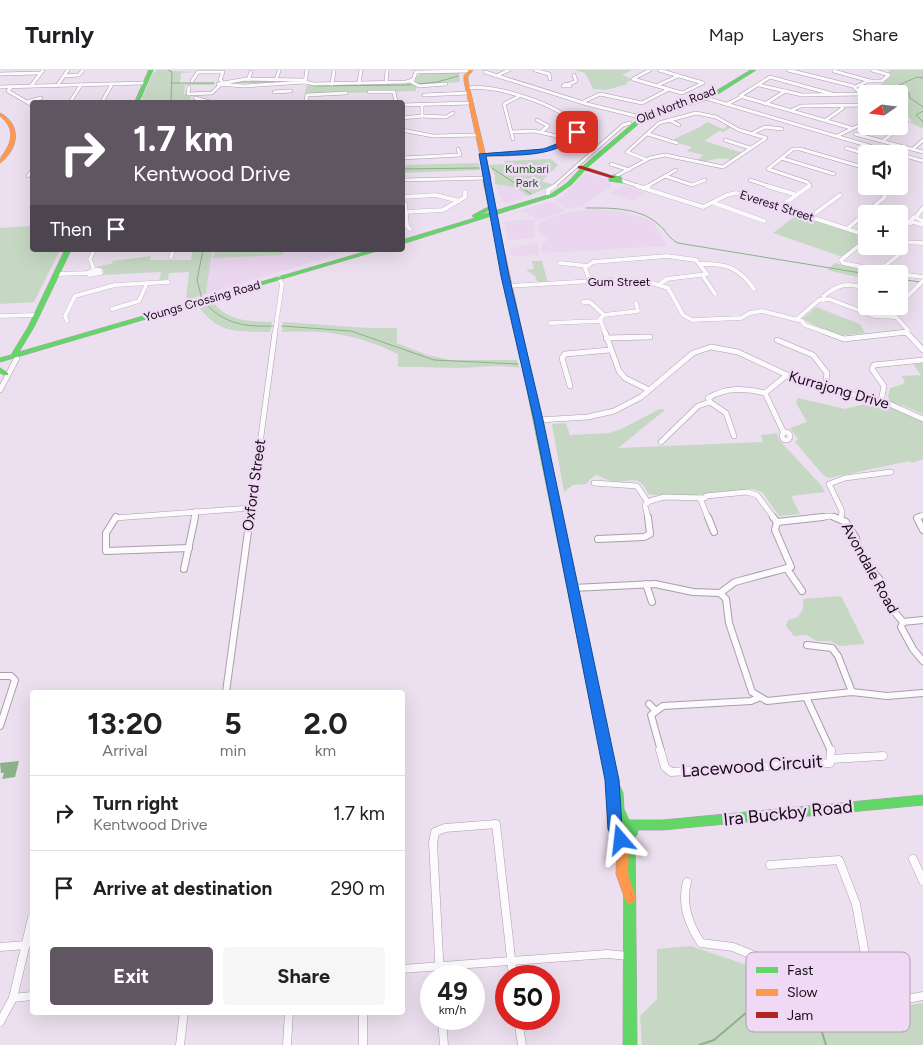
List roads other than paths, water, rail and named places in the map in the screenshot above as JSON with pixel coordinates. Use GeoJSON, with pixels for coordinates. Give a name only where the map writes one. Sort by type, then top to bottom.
{"type":"FeatureCollection","features":[{"type":"Feature","properties":{"kind":"main road","name":"Old North Road"},"geometry":{"type":"LineString","coordinates":[[512,207],[558,192],[633,119],[708,100],[747,70]]}},
{"type":"Feature","properties":{"kind":"main road","name":"Old North Road"},"geometry":{"type":"LineString","coordinates":[[512,207],[548,194],[567,181],[640,120],[708,100],[754,70]]}},
{"type":"Feature","properties":{"kind":"main road"},"geometry":{"type":"LineString","coordinates":[[138,100],[150,72]]}},
{"type":"Feature","properties":{"kind":"main road"},"geometry":{"type":"LineString","coordinates":[[468,72],[468,105],[488,178],[486,181],[495,212],[554,506],[573,588],[612,780],[618,794],[618,809],[625,829],[622,874],[630,898],[627,994],[630,1045]]}},
{"type":"Feature","properties":{"kind":"main road"},"geometry":{"type":"LineString","coordinates":[[0,114],[10,120],[14,129],[11,146],[0,161]]}},
{"type":"Feature","properties":{"kind":"main road"},"geometry":{"type":"LineString","coordinates":[[581,169],[617,178]]}},
{"type":"Feature","properties":{"kind":"main road"},"geometry":{"type":"LineString","coordinates":[[405,239],[512,207]]}},
{"type":"Feature","properties":{"kind":"main road"},"geometry":{"type":"LineString","coordinates":[[477,217],[512,207]]}},
{"type":"Feature","properties":{"kind":"main road"},"geometry":{"type":"LineString","coordinates":[[15,357],[67,252]]}},
{"type":"Feature","properties":{"kind":"main road","name":"Youngs Crossing Road"},"geometry":{"type":"LineString","coordinates":[[279,278],[291,272],[358,252]]}},
{"type":"Feature","properties":{"kind":"main road","name":"Youngs Crossing Road"},"geometry":{"type":"LineString","coordinates":[[0,362],[370,252]]}},
{"type":"Feature","properties":{"kind":"main road","name":"Youngs Crossing Road"},"geometry":{"type":"LineString","coordinates":[[15,357],[32,350],[124,324]]}},
{"type":"Feature","properties":{"kind":"main road"},"geometry":{"type":"LineString","coordinates":[[15,357],[28,331]]}},
{"type":"Feature","properties":{"kind":"main road"},"geometry":{"type":"LineString","coordinates":[[23,344],[26,348],[32,350]]}},
{"type":"Feature","properties":{"kind":"main road","name":"Ira Buckby Road"},"geometry":{"type":"LineString","coordinates":[[625,829],[923,800]]}},
{"type":"Feature","properties":{"kind":"street"},"geometry":{"type":"LineString","coordinates":[[0,74],[39,73],[43,70]]}},
{"type":"Feature","properties":{"kind":"street"},"geometry":{"type":"LineString","coordinates":[[57,86],[68,70]]}},
{"type":"Feature","properties":{"kind":"street"},"geometry":{"type":"LineString","coordinates":[[64,76],[79,77],[84,70]]}},
{"type":"Feature","properties":{"kind":"street"},"geometry":{"type":"LineString","coordinates":[[305,81],[307,70]]}},
{"type":"Feature","properties":{"kind":"street"},"geometry":{"type":"LineString","coordinates":[[359,83],[361,70]]}},
{"type":"Feature","properties":{"kind":"street"},"geometry":{"type":"LineString","coordinates":[[386,82],[387,70]]}},
{"type":"Feature","properties":{"kind":"street"},"geometry":{"type":"LineString","coordinates":[[496,76],[509,70]]}},
{"type":"Feature","properties":{"kind":"street"},"geometry":{"type":"LineString","coordinates":[[536,70],[549,74],[550,79]]}},
{"type":"Feature","properties":{"kind":"street"},"geometry":{"type":"LineString","coordinates":[[650,70],[633,79],[685,92],[703,83],[659,70]]}},
{"type":"Feature","properties":{"kind":"street"},"geometry":{"type":"LineString","coordinates":[[788,70],[856,86],[870,81]]}},
{"type":"Feature","properties":{"kind":"street"},"geometry":{"type":"LineString","coordinates":[[834,71],[870,81],[882,81],[889,75],[886,72],[872,70]]}},
{"type":"Feature","properties":{"kind":"street"},"geometry":{"type":"LineString","coordinates":[[192,80],[198,72],[208,71],[223,72],[220,80],[222,81]]}},
{"type":"Feature","properties":{"kind":"street"},"geometry":{"type":"LineString","coordinates":[[276,80],[279,71]]}},
{"type":"Feature","properties":{"kind":"street"},"geometry":{"type":"LineString","coordinates":[[332,84],[334,71]]}},
{"type":"Feature","properties":{"kind":"street"},"geometry":{"type":"LineString","coordinates":[[410,81],[414,79],[418,71]]}},
{"type":"Feature","properties":{"kind":"street"},"geometry":{"type":"LineString","coordinates":[[418,71],[468,72]]}},
{"type":"Feature","properties":{"kind":"street"},"geometry":{"type":"LineString","coordinates":[[418,71],[468,72]]}},
{"type":"Feature","properties":{"kind":"street"},"geometry":{"type":"LineString","coordinates":[[248,80],[251,72]]}},
{"type":"Feature","properties":{"kind":"street"},"geometry":{"type":"LineString","coordinates":[[485,72],[633,119]]}},
{"type":"Feature","properties":{"kind":"street"},"geometry":{"type":"LineString","coordinates":[[31,86],[40,75],[39,73]]}},
{"type":"Feature","properties":{"kind":"street"},"geometry":{"type":"LineString","coordinates":[[550,92],[576,81],[574,75]]}},
{"type":"Feature","properties":{"kind":"street"},"geometry":{"type":"LineString","coordinates":[[658,85],[678,76]]}},
{"type":"Feature","properties":{"kind":"street"},"geometry":{"type":"LineString","coordinates":[[728,104],[759,85],[766,78],[772,77],[832,94]]}},
{"type":"Feature","properties":{"kind":"street"},"geometry":{"type":"LineString","coordinates":[[189,87],[188,94],[209,94],[214,93],[220,85],[218,83],[222,81],[276,80],[297,82]]}},
{"type":"Feature","properties":{"kind":"street"},"geometry":{"type":"LineString","coordinates":[[220,85],[244,86],[305,81],[332,84],[410,81],[420,86],[446,84]]}},
{"type":"Feature","properties":{"kind":"street"},"geometry":{"type":"LineString","coordinates":[[0,87],[145,83]]}},
{"type":"Feature","properties":{"kind":"street"},"geometry":{"type":"LineString","coordinates":[[103,100],[112,84]]}},
{"type":"Feature","properties":{"kind":"street"},"geometry":{"type":"LineString","coordinates":[[272,84],[271,91],[274,92]]}},
{"type":"Feature","properties":{"kind":"street"},"geometry":{"type":"LineString","coordinates":[[71,100],[80,85]]}},
{"type":"Feature","properties":{"kind":"street"},"geometry":{"type":"LineString","coordinates":[[759,85],[802,95],[858,94]]}},
{"type":"Feature","properties":{"kind":"street"},"geometry":{"type":"LineString","coordinates":[[242,92],[244,86]]}},
{"type":"Feature","properties":{"kind":"street"},"geometry":{"type":"LineString","coordinates":[[567,86],[577,89]]}},
{"type":"Feature","properties":{"kind":"street"},"geometry":{"type":"LineString","coordinates":[[11,87],[8,91],[30,104]]}},
{"type":"Feature","properties":{"kind":"street"},"geometry":{"type":"LineString","coordinates":[[424,95],[492,88],[562,112],[575,122],[578,129],[561,146],[545,151],[482,154]]}},
{"type":"Feature","properties":{"kind":"street"},"geometry":{"type":"LineString","coordinates":[[583,102],[602,94],[642,103],[669,89]]}},
{"type":"Feature","properties":{"kind":"street"},"geometry":{"type":"LineString","coordinates":[[765,104],[785,91]]}},
{"type":"Feature","properties":{"kind":"street"},"geometry":{"type":"LineString","coordinates":[[369,92],[394,92],[396,100]]}},
{"type":"Feature","properties":{"kind":"street"},"geometry":{"type":"LineString","coordinates":[[306,100],[307,95],[346,93]]}},
{"type":"Feature","properties":{"kind":"street"},"geometry":{"type":"LineString","coordinates":[[513,139],[504,104],[518,97]]}},
{"type":"Feature","properties":{"kind":"street"},"geometry":{"type":"LineString","coordinates":[[741,97],[851,128],[858,126]]}},
{"type":"Feature","properties":{"kind":"street"},"geometry":{"type":"LineString","coordinates":[[34,100],[40,98]]}},
{"type":"Feature","properties":{"kind":"street"},"geometry":{"type":"LineString","coordinates":[[195,98],[202,100]]}},
{"type":"Feature","properties":{"kind":"street"},"geometry":{"type":"LineString","coordinates":[[708,100],[868,145]]}},
{"type":"Feature","properties":{"kind":"street"},"geometry":{"type":"LineString","coordinates":[[422,104],[422,116]]}},
{"type":"Feature","properties":{"kind":"street"},"geometry":{"type":"LineString","coordinates":[[405,105],[468,105]]}},
{"type":"Feature","properties":{"kind":"street"},"geometry":{"type":"LineString","coordinates":[[792,110],[801,106],[858,105]]}},
{"type":"Feature","properties":{"kind":"street"},"geometry":{"type":"LineString","coordinates":[[826,120],[843,108],[841,106]]}},
{"type":"Feature","properties":{"kind":"street"},"geometry":{"type":"LineString","coordinates":[[405,118],[446,117],[453,113]]}},
{"type":"Feature","properties":{"kind":"street"},"geometry":{"type":"LineString","coordinates":[[691,114],[705,114],[754,133],[766,138],[720,168],[679,156],[645,159],[627,152],[656,125],[691,114]]}},
{"type":"Feature","properties":{"kind":"street","name":"Old North Road"},"geometry":{"type":"LineString","coordinates":[[548,194],[548,190],[559,184],[623,125],[633,119]]}},
{"type":"Feature","properties":{"kind":"street"},"geometry":{"type":"LineString","coordinates":[[537,120],[548,126],[542,132]]}},
{"type":"Feature","properties":{"kind":"street"},"geometry":{"type":"LineString","coordinates":[[669,120],[679,125]]}},
{"type":"Feature","properties":{"kind":"street"},"geometry":{"type":"LineString","coordinates":[[575,122],[592,121]]}},
{"type":"Feature","properties":{"kind":"street"},"geometry":{"type":"LineString","coordinates":[[754,133],[765,127],[783,129]]}},
{"type":"Feature","properties":{"kind":"street"},"geometry":{"type":"LineString","coordinates":[[842,137],[851,128]]}},
{"type":"Feature","properties":{"kind":"street"},"geometry":{"type":"LineString","coordinates":[[405,130],[416,131],[429,136],[475,136]]}},
{"type":"Feature","properties":{"kind":"street"},"geometry":{"type":"LineString","coordinates":[[511,132],[542,132],[571,138]]}},
{"type":"Feature","properties":{"kind":"street"},"geometry":{"type":"LineString","coordinates":[[648,134],[679,144]]}},
{"type":"Feature","properties":{"kind":"street"},"geometry":{"type":"LineString","coordinates":[[855,134],[923,152]]}},
{"type":"Feature","properties":{"kind":"street"},"geometry":{"type":"LineString","coordinates":[[883,141],[891,135]]}},
{"type":"Feature","properties":{"kind":"street"},"geometry":{"type":"LineString","coordinates":[[725,140],[750,148]]}},
{"type":"Feature","properties":{"kind":"street"},"geometry":{"type":"LineString","coordinates":[[913,149],[923,140]]}},
{"type":"Feature","properties":{"kind":"street"},"geometry":{"type":"LineString","coordinates":[[800,149],[806,144]]}},
{"type":"Feature","properties":{"kind":"street"},"geometry":{"type":"LineString","coordinates":[[846,148],[858,152]]}},
{"type":"Feature","properties":{"kind":"street"},"geometry":{"type":"LineString","coordinates":[[405,158],[460,155],[458,149]]}},
{"type":"Feature","properties":{"kind":"street"},"geometry":{"type":"LineString","coordinates":[[781,206],[810,184],[768,169],[793,149],[800,149],[858,166]]}},
{"type":"Feature","properties":{"kind":"street"},"geometry":{"type":"LineString","coordinates":[[429,150],[430,156]]}},
{"type":"Feature","properties":{"kind":"street"},"geometry":{"type":"LineString","coordinates":[[908,157],[923,161]]}},
{"type":"Feature","properties":{"kind":"street"},"geometry":{"type":"LineString","coordinates":[[781,158],[834,174]]}},
{"type":"Feature","properties":{"kind":"street"},"geometry":{"type":"LineString","coordinates":[[617,178],[645,159]]}},
{"type":"Feature","properties":{"kind":"street"},"geometry":{"type":"LineString","coordinates":[[611,164],[629,170]]}},
{"type":"Feature","properties":{"kind":"street"},"geometry":{"type":"LineString","coordinates":[[646,187],[676,170]]}},
{"type":"Feature","properties":{"kind":"street"},"geometry":{"type":"LineString","coordinates":[[665,176],[692,185],[705,180]]}},
{"type":"Feature","properties":{"kind":"street"},"geometry":{"type":"LineString","coordinates":[[405,180],[488,178]]}},
{"type":"Feature","properties":{"kind":"street"},"geometry":{"type":"LineString","coordinates":[[617,178],[703,206],[714,204],[764,220]]}},
{"type":"Feature","properties":{"kind":"street"},"geometry":{"type":"LineString","coordinates":[[750,180],[797,195]]}},
{"type":"Feature","properties":{"kind":"street"},"geometry":{"type":"LineString","coordinates":[[410,229],[406,212],[449,208],[465,197],[465,192]]}},
{"type":"Feature","properties":{"kind":"street","name":"Everest Street"},"geometry":{"type":"LineString","coordinates":[[714,204],[727,194],[734,192],[858,232]]}},
{"type":"Feature","properties":{"kind":"street"},"geometry":{"type":"LineString","coordinates":[[405,197],[436,195],[459,201]]}},
{"type":"Feature","properties":{"kind":"street"},"geometry":{"type":"LineString","coordinates":[[848,228],[864,213],[872,210],[872,207],[885,197],[884,195]]}},
{"type":"Feature","properties":{"kind":"street"},"geometry":{"type":"LineString","coordinates":[[810,216],[840,196]]}},
{"type":"Feature","properties":{"kind":"street"},"geometry":{"type":"LineString","coordinates":[[911,223],[923,208]]}},
{"type":"Feature","properties":{"kind":"street"},"geometry":{"type":"LineString","coordinates":[[916,217],[923,223]]}},
{"type":"Feature","properties":{"kind":"street"},"geometry":{"type":"LineString","coordinates":[[911,223],[923,223]]}},
{"type":"Feature","properties":{"kind":"street"},"geometry":{"type":"LineString","coordinates":[[908,242],[923,243]]}},
{"type":"Feature","properties":{"kind":"street"},"geometry":{"type":"LineString","coordinates":[[858,247],[842,260],[846,264],[858,267]]}},
{"type":"Feature","properties":{"kind":"street"},"geometry":{"type":"LineString","coordinates":[[93,252],[90,259],[94,270]]}},
{"type":"Feature","properties":{"kind":"street"},"geometry":{"type":"LineString","coordinates":[[170,257],[172,252]]}},
{"type":"Feature","properties":{"kind":"street"},"geometry":{"type":"LineString","coordinates":[[886,265],[899,255]]}},
{"type":"Feature","properties":{"kind":"street"},"geometry":{"type":"LineString","coordinates":[[560,263],[576,263],[588,266],[599,260],[667,256],[696,260],[702,264],[707,274],[703,276],[672,278],[661,283]]}},
{"type":"Feature","properties":{"kind":"street"},"geometry":{"type":"LineString","coordinates":[[702,264],[714,263],[735,267],[742,271],[754,289]]}},
{"type":"Feature","properties":{"kind":"street"},"geometry":{"type":"LineString","coordinates":[[588,266],[586,271],[590,281]]}},
{"type":"Feature","properties":{"kind":"street"},"geometry":{"type":"LineString","coordinates":[[57,274],[101,271],[98,275]]}},
{"type":"Feature","properties":{"kind":"street"},"geometry":{"type":"LineString","coordinates":[[89,273],[91,276],[98,275]]}},
{"type":"Feature","properties":{"kind":"street"},"geometry":{"type":"LineString","coordinates":[[98,275],[106,286]]}},
{"type":"Feature","properties":{"kind":"street"},"geometry":{"type":"LineString","coordinates":[[908,275],[923,277]]}},
{"type":"Feature","properties":{"kind":"street"},"geometry":{"type":"LineString","coordinates":[[703,276],[716,294]]}},
{"type":"Feature","properties":{"kind":"street","name":"Oxford Street"},"geometry":{"type":"LineString","coordinates":[[226,690],[282,284],[279,278]]}},
{"type":"Feature","properties":{"kind":"street","name":"Gum Street"},"geometry":{"type":"LineString","coordinates":[[510,285],[645,280],[661,283],[673,292],[682,314],[692,320],[741,318],[750,313],[762,311],[797,319],[805,325],[844,339],[907,334]]}},
{"type":"Feature","properties":{"kind":"street"},"geometry":{"type":"LineString","coordinates":[[67,321],[65,316],[73,298],[106,286],[168,282]]}},
{"type":"Feature","properties":{"kind":"street"},"geometry":{"type":"LineString","coordinates":[[112,309],[138,302],[142,299],[147,283]]}},
{"type":"Feature","properties":{"kind":"street"},"geometry":{"type":"LineString","coordinates":[[824,300],[824,296],[838,284],[844,283],[858,286]]}},
{"type":"Feature","properties":{"kind":"street"},"geometry":{"type":"LineString","coordinates":[[908,296],[921,285]]}},
{"type":"Feature","properties":{"kind":"street"},"geometry":{"type":"LineString","coordinates":[[797,319],[819,300],[829,299],[874,316],[895,317],[908,330],[907,334],[914,338],[923,350]]}},
{"type":"Feature","properties":{"kind":"street"},"geometry":{"type":"LineString","coordinates":[[583,302],[590,302],[605,315],[633,313],[638,311],[636,303]]}},
{"type":"Feature","properties":{"kind":"street"},"geometry":{"type":"LineString","coordinates":[[0,316],[36,315]]}},
{"type":"Feature","properties":{"kind":"street"},"geometry":{"type":"LineString","coordinates":[[601,321],[605,315]]}},
{"type":"Feature","properties":{"kind":"street"},"geometry":{"type":"LineString","coordinates":[[550,323],[601,321]]}},
{"type":"Feature","properties":{"kind":"street"},"geometry":{"type":"LineString","coordinates":[[601,321],[618,371],[625,378],[649,390]]}},
{"type":"Feature","properties":{"kind":"street"},"geometry":{"type":"LineString","coordinates":[[606,338],[650,336]]}},
{"type":"Feature","properties":{"kind":"street"},"geometry":{"type":"LineString","coordinates":[[777,340],[813,355],[826,373],[824,388]]}},
{"type":"Feature","properties":{"kind":"street","name":"Kurrajong Drive"},"geometry":{"type":"LineString","coordinates":[[538,420],[607,413],[634,401],[693,353],[711,347],[738,352],[806,384],[881,401],[923,419]]}},
{"type":"Feature","properties":{"kind":"street"},"geometry":{"type":"LineString","coordinates":[[570,386],[562,358],[566,354],[610,350]]}},
{"type":"Feature","properties":{"kind":"street"},"geometry":{"type":"LineString","coordinates":[[0,390],[3,375],[15,357]]}},
{"type":"Feature","properties":{"kind":"street"},"geometry":{"type":"LineString","coordinates":[[3,375],[15,357]]}},
{"type":"Feature","properties":{"kind":"street"},"geometry":{"type":"LineString","coordinates":[[881,401],[884,386],[872,369],[874,365],[923,360]]}},
{"type":"Feature","properties":{"kind":"street"},"geometry":{"type":"LineString","coordinates":[[765,393],[787,376]]}},
{"type":"Feature","properties":{"kind":"street"},"geometry":{"type":"LineString","coordinates":[[734,436],[726,413],[710,402],[708,398],[722,390],[746,388],[765,393],[784,433]]}},
{"type":"Feature","properties":{"kind":"street"},"geometry":{"type":"LineString","coordinates":[[661,442],[698,406],[710,402]]}},
{"type":"Feature","properties":{"kind":"street"},"geometry":{"type":"LineString","coordinates":[[841,518],[842,511],[829,484],[845,478],[891,472]]}},
{"type":"Feature","properties":{"kind":"street"},"geometry":{"type":"LineString","coordinates":[[594,483],[637,486],[647,501],[645,504],[651,529],[650,534],[644,536],[598,539]]}},
{"type":"Feature","properties":{"kind":"street"},"geometry":{"type":"LineString","coordinates":[[647,501],[690,496],[700,498],[747,492],[756,494],[777,522],[775,530],[791,567],[760,574],[725,588],[720,593]]}},
{"type":"Feature","properties":{"kind":"street"},"geometry":{"type":"LineString","coordinates":[[700,498],[714,532]]}},
{"type":"Feature","properties":{"kind":"street"},"geometry":{"type":"LineString","coordinates":[[189,548],[109,552],[106,551],[104,546],[111,521],[116,517],[251,508]]}},
{"type":"Feature","properties":{"kind":"street"},"geometry":{"type":"LineString","coordinates":[[184,570],[196,512]]}},
{"type":"Feature","properties":{"kind":"street"},"geometry":{"type":"LineString","coordinates":[[923,515],[917,518],[923,530]]}},
{"type":"Feature","properties":{"kind":"street","name":"Avondale Road"},"geometry":{"type":"LineString","coordinates":[[777,522],[832,516],[841,518],[852,530],[864,561],[880,580],[879,585],[885,599],[896,616],[903,622]]}},
{"type":"Feature","properties":{"kind":"street"},"geometry":{"type":"LineString","coordinates":[[787,569],[802,591]]}},
{"type":"Feature","properties":{"kind":"street"},"geometry":{"type":"LineString","coordinates":[[646,584],[652,602]]}},
{"type":"Feature","properties":{"kind":"street"},"geometry":{"type":"LineString","coordinates":[[573,588],[655,584],[693,592],[711,591],[720,593],[726,599],[729,622],[752,692],[758,698]]}},
{"type":"Feature","properties":{"kind":"street"},"geometry":{"type":"LineString","coordinates":[[923,620],[903,622],[901,627],[913,649],[923,661]]}},
{"type":"Feature","properties":{"kind":"street"},"geometry":{"type":"LineString","coordinates":[[807,645],[832,648],[838,656],[852,692]]}},
{"type":"Feature","properties":{"kind":"street"},"geometry":{"type":"LineString","coordinates":[[0,676],[14,677],[15,682],[0,726]]}},
{"type":"Feature","properties":{"kind":"street","name":"Lacewood Circuit"},"geometry":{"type":"LineString","coordinates":[[806,697],[832,753],[830,763],[671,772],[665,767],[650,715],[652,707],[751,701],[758,698],[773,701],[806,697],[852,692],[887,696],[923,693]]}},
{"type":"Feature","properties":{"kind":"street"},"geometry":{"type":"LineString","coordinates":[[831,759],[840,760],[883,756]]}},
{"type":"Feature","properties":{"kind":"street"},"geometry":{"type":"LineString","coordinates":[[440,965],[432,843],[435,832],[445,828],[496,824],[512,965]]}},
{"type":"Feature","properties":{"kind":"street"},"geometry":{"type":"LineString","coordinates":[[913,859],[923,881]]}},
{"type":"Feature","properties":{"kind":"street"},"geometry":{"type":"LineString","coordinates":[[770,865],[839,860],[856,904],[865,952]]}},
{"type":"Feature","properties":{"kind":"street"},"geometry":{"type":"LineString","coordinates":[[688,882],[683,891],[692,930],[701,944],[733,947],[746,952]]}},
{"type":"Feature","properties":{"kind":"street"},"geometry":{"type":"LineString","coordinates":[[0,1022],[12,998],[30,927]]}},
{"type":"Feature","properties":{"kind":"street"},"geometry":{"type":"LineString","coordinates":[[0,947],[26,945]]}},
{"type":"Feature","properties":{"kind":"street"},"geometry":{"type":"LineString","coordinates":[[454,965],[607,954],[628,956]]}},
{"type":"Feature","properties":{"kind":"street"},"geometry":{"type":"LineString","coordinates":[[405,969],[420,968]]}},
{"type":"Feature","properties":{"kind":"street"},"geometry":{"type":"LineString","coordinates":[[12,998],[30,996]]}},
{"type":"Feature","properties":{"kind":"street"},"geometry":{"type":"LineString","coordinates":[[910,998],[923,996]]}},
{"type":"Feature","properties":{"kind":"street"},"geometry":{"type":"LineString","coordinates":[[180,1045],[184,1015]]}},
{"type":"Feature","properties":{"kind":"street"},"geometry":{"type":"LineString","coordinates":[[287,1045],[289,1015]]}},
{"type":"Feature","properties":{"kind":"street"},"geometry":{"type":"LineString","coordinates":[[363,1015],[363,1045]]}},
{"type":"Feature","properties":{"kind":"street"},"geometry":{"type":"LineString","coordinates":[[443,1030],[444,1045]]}},
{"type":"Feature","properties":{"kind":"street"},"geometry":{"type":"LineString","coordinates":[[520,1030],[522,1045]]}},
{"type":"Feature","properties":{"kind":"waterway"},"geometry":{"type":"LineString","coordinates":[[168,70],[172,72],[172,83]]}},
{"type":"Feature","properties":{"kind":"waterway"},"geometry":{"type":"LineString","coordinates":[[418,84],[437,82],[458,76]]}},
{"type":"Feature","properties":{"kind":"waterway"},"geometry":{"type":"LineString","coordinates":[[899,85],[917,77],[923,78]]}},
{"type":"Feature","properties":{"kind":"waterway"},"geometry":{"type":"LineString","coordinates":[[235,82],[288,82]]}},
{"type":"Feature","properties":{"kind":"waterway"},"geometry":{"type":"LineString","coordinates":[[172,83],[214,83]]}},
{"type":"Feature","properties":{"kind":"waterway"},"geometry":{"type":"LineString","coordinates":[[171,100],[172,83]]}},
{"type":"Feature","properties":{"kind":"waterway"},"geometry":{"type":"LineString","coordinates":[[314,86],[411,85]]}},
{"type":"Feature","properties":{"kind":"waterway"},"geometry":{"type":"LineString","coordinates":[[908,92],[910,98],[923,107]]}},
{"type":"Feature","properties":{"kind":"waterway"},"geometry":{"type":"LineString","coordinates":[[923,111],[916,115],[923,122]]}},
{"type":"Feature","properties":{"kind":"waterway"},"geometry":{"type":"LineString","coordinates":[[405,169],[479,168]]}},
{"type":"Feature","properties":{"kind":"waterway"},"geometry":{"type":"LineString","coordinates":[[492,168],[531,194]]}},
{"type":"Feature","properties":{"kind":"waterway"},"geometry":{"type":"LineString","coordinates":[[586,208],[624,210],[642,214],[658,224],[678,243],[858,273]]}},
{"type":"Feature","properties":{"kind":"waterway"},"geometry":{"type":"LineString","coordinates":[[202,299],[197,280],[203,252]]}},
{"type":"Feature","properties":{"kind":"waterway"},"geometry":{"type":"LineString","coordinates":[[908,280],[920,282]]}},
{"type":"Feature","properties":{"kind":"waterway"},"geometry":{"type":"LineString","coordinates":[[204,302],[219,315],[235,323],[253,326],[273,326]]}},
{"type":"Feature","properties":{"kind":"waterway"},"geometry":{"type":"LineString","coordinates":[[282,326],[351,331],[434,360],[518,364]]}},
{"type":"Feature","properties":{"kind":"waterway"},"geometry":{"type":"LineString","coordinates":[[699,1045],[714,1040],[746,1013]]}},
{"type":"Feature","properties":{"kind":"waterway"},"geometry":{"type":"LineString","coordinates":[[822,1032],[826,1045]]}},
{"type":"Feature","properties":{"kind":"park label","name":"Kumbari Park"},"geometry":{"type":"Point","coordinates":[527,176]}}]}
